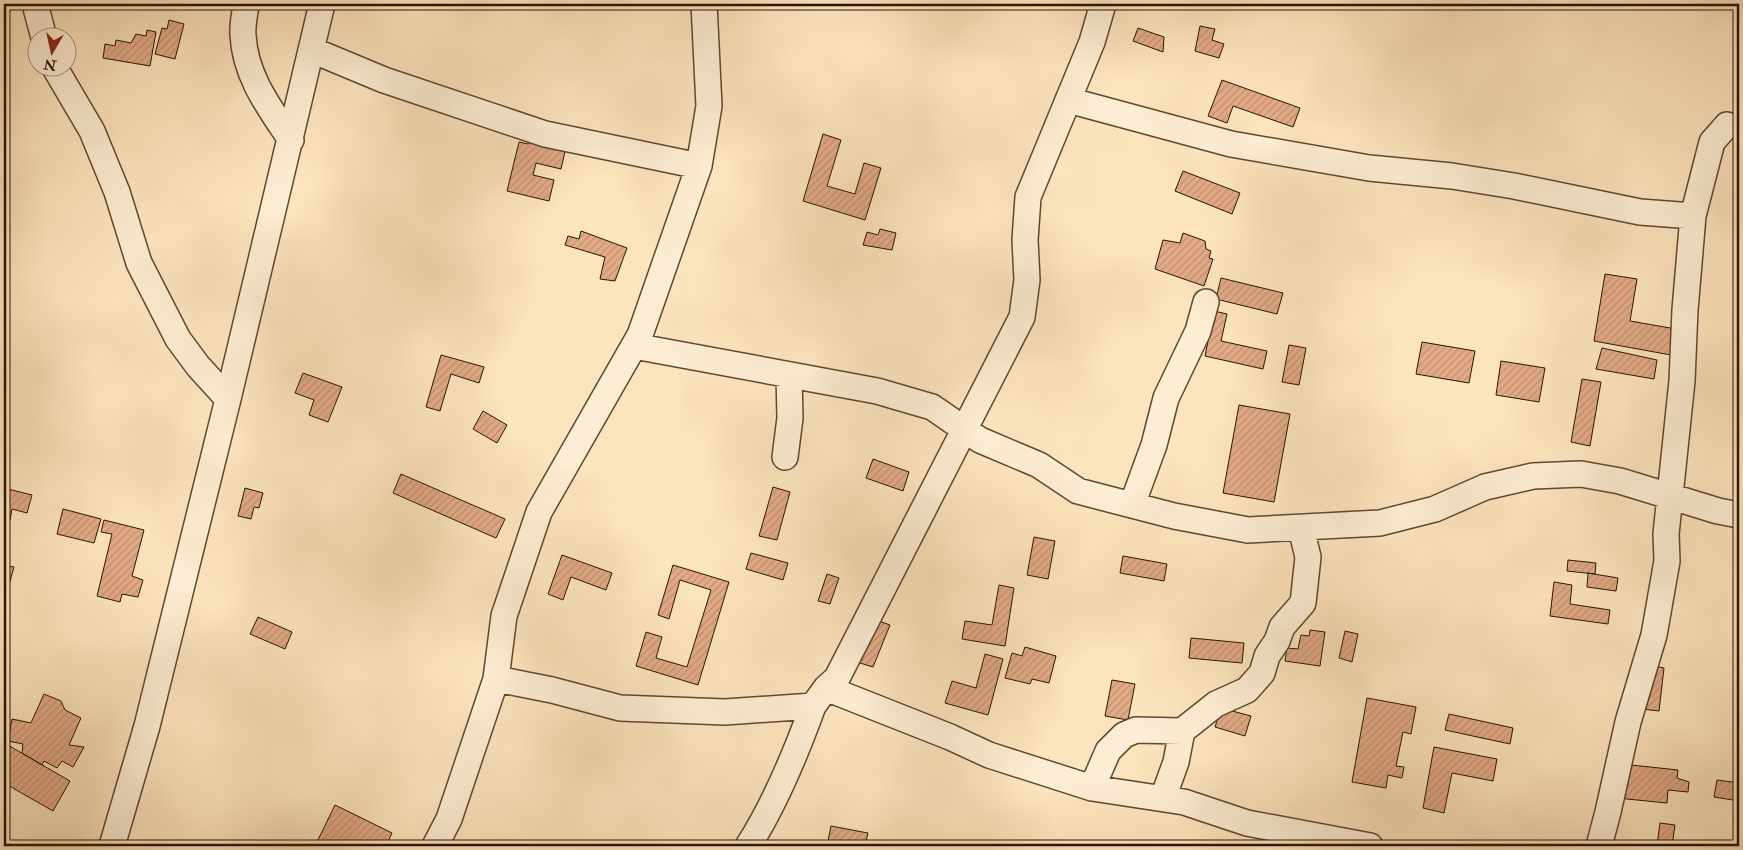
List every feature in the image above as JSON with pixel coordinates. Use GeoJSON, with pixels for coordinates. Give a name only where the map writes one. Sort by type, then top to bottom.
{"type":"FeatureCollection","features":[{"type":"Feature","properties":{"kind":"street"},"geometry":{"type":"LineString","coordinates":[[35,4],[41,28]]}},
{"type":"Feature","properties":{"kind":"street"},"geometry":{"type":"LineString","coordinates":[[246,4],[243,34],[248,68],[260,94],[291,140]]}},
{"type":"Feature","properties":{"kind":"street"},"geometry":{"type":"LineString","coordinates":[[112,846],[147,726],[291,140],[322,4]]}},
{"type":"Feature","properties":{"kind":"street"},"geometry":{"type":"LineString","coordinates":[[435,846],[450,819],[496,679],[504,616],[539,512],[634,346],[699,166],[709,106],[704,4]]}},
{"type":"Feature","properties":{"kind":"street"},"geometry":{"type":"LineString","coordinates":[[748,846],[764,820],[819,697],[837,678],[966,430],[1022,317],[1027,280],[1025,240],[1028,197],[1092,42],[1103,4]]}},
{"type":"Feature","properties":{"kind":"street"},"geometry":{"type":"LineString","coordinates":[[312,50],[384,80],[545,134],[699,166]]}},
{"type":"Feature","properties":{"kind":"street"},"geometry":{"type":"LineString","coordinates":[[61,78],[92,131],[102,154],[139,263],[178,339],[198,366],[228,399]]}},
{"type":"Feature","properties":{"kind":"street"},"geometry":{"type":"LineString","coordinates":[[1068,100],[1231,144],[1370,168],[1452,176],[1505,184],[1640,212],[1693,216]]}},
{"type":"Feature","properties":{"kind":"street"},"geometry":{"type":"LineString","coordinates":[[1599,846],[1628,722],[1654,635],[1667,561],[1666,534],[1682,381],[1685,310],[1693,216],[1712,142],[1727,125]]}},
{"type":"Feature","properties":{"kind":"street"},"geometry":{"type":"LineString","coordinates":[[1132,505],[1154,445],[1166,398],[1198,331],[1206,302]]}},
{"type":"Feature","properties":{"kind":"street"},"geometry":{"type":"LineString","coordinates":[[634,346],[877,391],[932,407],[980,440],[1039,465],[1078,491],[1174,516],[1248,530],[1380,523],[1435,509],[1485,487],[1533,476],[1581,474],[1620,481],[1718,511],[1739,515]]}},
{"type":"Feature","properties":{"kind":"street"},"geometry":{"type":"LineString","coordinates":[[785,457],[790,418],[790,376]]}},
{"type":"Feature","properties":{"kind":"street"},"geometry":{"type":"LineString","coordinates":[[1092,788],[1108,751],[1124,735],[1136,730],[1182,731],[1216,704],[1247,690],[1262,672],[1267,656],[1277,641],[1282,627],[1303,603],[1308,557],[1301,528]]}},
{"type":"Feature","properties":{"kind":"street"},"geometry":{"type":"LineString","coordinates":[[496,679],[552,690],[620,708],[725,712],[819,697],[941,734],[989,755],[1092,788],[1163,798],[1205,808],[1248,823],[1370,846]]}},
{"type":"Feature","properties":{"kind":"street"},"geometry":{"type":"LineString","coordinates":[[1163,798],[1176,762],[1182,731]]}},
{"type":"Feature","properties":{"kind":"building"},"geometry":{"type":"Polygon","coordinates":[[[169,20],[184,24],[175,59],[155,54],[162,28],[167,29],[169,20]]]}},
{"type":"Feature","properties":{"kind":"building"},"geometry":{"type":"Polygon","coordinates":[[[1200,26],[1215,29],[1212,40],[1224,44],[1219,58],[1195,51],[1200,26]]]}},
{"type":"Feature","properties":{"kind":"building"},"geometry":{"type":"Polygon","coordinates":[[[1138,28],[1164,37],[1163,52],[1133,41],[1138,28]]]}},
{"type":"Feature","properties":{"kind":"building"},"geometry":{"type":"Polygon","coordinates":[[[147,30],[156,32],[150,66],[103,58],[105,44],[115,46],[116,40],[131,43],[136,34],[146,36],[147,30]]]}},
{"type":"Feature","properties":{"kind":"building"},"geometry":{"type":"Polygon","coordinates":[[[1222,80],[1300,108],[1293,127],[1233,106],[1227,123],[1208,116],[1222,80]]]}},
{"type":"Feature","properties":{"kind":"building"},"geometry":{"type":"Polygon","coordinates":[[[823,134],[841,140],[827,186],[855,194],[864,163],[881,168],[865,220],[803,201],[823,134]]]}},
{"type":"Feature","properties":{"kind":"building"},"geometry":{"type":"Polygon","coordinates":[[[532,139],[566,147],[561,169],[536,163],[533,175],[554,180],[549,201],[507,191],[519,142],[528,144],[532,139]]]}},
{"type":"Feature","properties":{"kind":"building"},"geometry":{"type":"Polygon","coordinates":[[[1183,171],[1240,193],[1232,214],[1175,191],[1183,171]]]}},
{"type":"Feature","properties":{"kind":"building"},"geometry":{"type":"Polygon","coordinates":[[[880,229],[896,233],[892,250],[863,245],[867,232],[878,235],[880,229]]]}},
{"type":"Feature","properties":{"kind":"building"},"geometry":{"type":"Polygon","coordinates":[[[581,231],[627,248],[615,281],[600,279],[605,257],[565,245],[568,236],[579,239],[581,231]]]}},
{"type":"Feature","properties":{"kind":"building"},"geometry":{"type":"Polygon","coordinates":[[[1183,233],[1205,241],[1206,249],[1211,251],[1209,258],[1213,259],[1204,286],[1155,269],[1163,240],[1180,243],[1183,233]]]}},
{"type":"Feature","properties":{"kind":"building"},"geometry":{"type":"Polygon","coordinates":[[[1605,274],[1637,279],[1630,321],[1676,329],[1671,355],[1594,341],[1605,274]]]}},
{"type":"Feature","properties":{"kind":"building"},"geometry":{"type":"Polygon","coordinates":[[[1221,278],[1283,293],[1277,314],[1216,299],[1221,278]]]}},
{"type":"Feature","properties":{"kind":"building"},"geometry":{"type":"Polygon","coordinates":[[[1214,311],[1227,314],[1221,341],[1267,351],[1263,369],[1205,356],[1214,311]]]}},
{"type":"Feature","properties":{"kind":"building"},"geometry":{"type":"Polygon","coordinates":[[[1422,342],[1475,351],[1469,383],[1416,374],[1422,342]]]}},
{"type":"Feature","properties":{"kind":"building"},"geometry":{"type":"Polygon","coordinates":[[[1289,345],[1306,348],[1299,385],[1282,382],[1289,345]]]}},
{"type":"Feature","properties":{"kind":"building"},"geometry":{"type":"Polygon","coordinates":[[[1602,348],[1657,360],[1654,379],[1596,369],[1602,348]]]}},
{"type":"Feature","properties":{"kind":"building"},"geometry":{"type":"Polygon","coordinates":[[[441,355],[484,367],[479,383],[451,374],[440,411],[426,407],[441,355]]]}},
{"type":"Feature","properties":{"kind":"building"},"geometry":{"type":"Polygon","coordinates":[[[1501,361],[1545,368],[1539,402],[1496,395],[1501,361]]]}},
{"type":"Feature","properties":{"kind":"building"},"geometry":{"type":"Polygon","coordinates":[[[303,373],[342,387],[328,422],[309,415],[314,400],[295,393],[303,373]]]}},
{"type":"Feature","properties":{"kind":"building"},"geometry":{"type":"Polygon","coordinates":[[[1582,379],[1601,382],[1590,446],[1571,442],[1582,379]]]}},
{"type":"Feature","properties":{"kind":"building"},"geometry":{"type":"Polygon","coordinates":[[[1239,405],[1290,414],[1274,502],[1223,493],[1239,405]]]}},
{"type":"Feature","properties":{"kind":"building"},"geometry":{"type":"Polygon","coordinates":[[[483,411],[507,425],[497,443],[473,429],[483,411]]]}},
{"type":"Feature","properties":{"kind":"building"},"geometry":{"type":"Polygon","coordinates":[[[873,459],[909,472],[903,491],[866,478],[873,459]]]}},
{"type":"Feature","properties":{"kind":"building"},"geometry":{"type":"Polygon","coordinates":[[[401,474],[505,519],[496,538],[393,493],[401,474]]]}},
{"type":"Feature","properties":{"kind":"building"},"geometry":{"type":"Polygon","coordinates":[[[773,487],[790,492],[777,540],[759,536],[773,487]]]}},
{"type":"Feature","properties":{"kind":"building"},"geometry":{"type":"Polygon","coordinates":[[[4,488],[32,495],[27,513],[12,509],[10,520],[4,519],[4,488]]]}},
{"type":"Feature","properties":{"kind":"building"},"geometry":{"type":"Polygon","coordinates":[[[245,488],[263,493],[259,508],[254,507],[251,519],[238,516],[245,488]]]}},
{"type":"Feature","properties":{"kind":"building"},"geometry":{"type":"Polygon","coordinates":[[[63,509],[101,519],[94,543],[57,534],[63,509]]]}},
{"type":"Feature","properties":{"kind":"building"},"geometry":{"type":"Polygon","coordinates":[[[104,520],[144,530],[132,576],[143,580],[138,597],[122,594],[120,602],[97,596],[112,534],[101,532],[104,520]]]}},
{"type":"Feature","properties":{"kind":"building"},"geometry":{"type":"Polygon","coordinates":[[[1034,537],[1055,541],[1048,579],[1027,575],[1034,537]]]}},
{"type":"Feature","properties":{"kind":"building"},"geometry":{"type":"Polygon","coordinates":[[[751,553],[788,563],[783,580],[746,569],[751,553]]]}},
{"type":"Feature","properties":{"kind":"building"},"geometry":{"type":"Polygon","coordinates":[[[562,555],[612,573],[606,590],[571,577],[563,600],[548,594],[562,555]]]}},
{"type":"Feature","properties":{"kind":"building"},"geometry":{"type":"Polygon","coordinates":[[[1123,556],[1167,564],[1164,581],[1120,573],[1123,556]]]}},
{"type":"Feature","properties":{"kind":"building"},"geometry":{"type":"Polygon","coordinates":[[[1568,560],[1596,563],[1595,574],[1567,571],[1568,560]]]}},
{"type":"Feature","properties":{"kind":"building"},"geometry":{"type":"Polygon","coordinates":[[[4,565],[14,567],[5,599],[4,599],[4,565]]]}},
{"type":"Feature","properties":{"kind":"building"},"geometry":{"type":"Polygon","coordinates":[[[673,565],[729,582],[698,685],[636,666],[646,632],[662,637],[656,658],[687,667],[711,590],[680,580],[669,619],[658,615],[673,565]]]}},
{"type":"Feature","properties":{"kind":"building"},"geometry":{"type":"Polygon","coordinates":[[[1588,573],[1618,578],[1616,591],[1587,587],[1588,573]]]}},
{"type":"Feature","properties":{"kind":"building"},"geometry":{"type":"Polygon","coordinates":[[[827,574],[839,578],[830,604],[818,601],[827,574]]]}},
{"type":"Feature","properties":{"kind":"building"},"geometry":{"type":"Polygon","coordinates":[[[1554,582],[1572,585],[1570,604],[1610,610],[1608,624],[1550,616],[1554,582]]]}},
{"type":"Feature","properties":{"kind":"building"},"geometry":{"type":"Polygon","coordinates":[[[999,585],[1014,588],[1005,646],[962,639],[965,621],[992,625],[999,585]]]}},
{"type":"Feature","properties":{"kind":"building"},"geometry":{"type":"Polygon","coordinates":[[[258,617],[292,632],[285,649],[250,634],[258,617]]]}},
{"type":"Feature","properties":{"kind":"building"},"geometry":{"type":"Polygon","coordinates":[[[876,620],[890,625],[873,667],[860,663],[876,620]]]}},
{"type":"Feature","properties":{"kind":"building"},"geometry":{"type":"Polygon","coordinates":[[[1310,630],[1325,632],[1320,666],[1285,661],[1287,648],[1298,649],[1301,635],[1309,636],[1310,630]]]}},
{"type":"Feature","properties":{"kind":"building"},"geometry":{"type":"Polygon","coordinates":[[[1345,631],[1358,634],[1352,662],[1339,658],[1345,631]]]}},
{"type":"Feature","properties":{"kind":"building"},"geometry":{"type":"Polygon","coordinates":[[[1191,638],[1244,643],[1242,663],[1189,658],[1191,638]]]}},
{"type":"Feature","properties":{"kind":"building"},"geometry":{"type":"Polygon","coordinates":[[[1025,647],[1056,656],[1049,683],[1032,679],[1030,684],[1005,678],[1012,653],[1022,656],[1025,647]]]}},
{"type":"Feature","properties":{"kind":"building"},"geometry":{"type":"Polygon","coordinates":[[[985,654],[1003,659],[988,715],[945,703],[952,681],[976,688],[985,654]]]}},
{"type":"Feature","properties":{"kind":"building"},"geometry":{"type":"Polygon","coordinates":[[[1648,665],[1664,668],[1659,711],[1642,709],[1648,665]]]}},
{"type":"Feature","properties":{"kind":"building"},"geometry":{"type":"Polygon","coordinates":[[[1112,680],[1135,684],[1128,720],[1105,716],[1112,680]]]}},
{"type":"Feature","properties":{"kind":"building"},"geometry":{"type":"Polygon","coordinates":[[[44,694],[61,701],[65,710],[81,718],[69,745],[84,747],[73,767],[62,761],[57,768],[44,761],[42,765],[22,753],[23,744],[8,741],[12,719],[31,723],[44,694]]]}},
{"type":"Feature","properties":{"kind":"building"},"geometry":{"type":"Polygon","coordinates":[[[1367,698],[1416,707],[1411,734],[1403,732],[1396,766],[1404,767],[1402,778],[1388,775],[1386,788],[1352,782],[1367,698]]]}},
{"type":"Feature","properties":{"kind":"building"},"geometry":{"type":"Polygon","coordinates":[[[1221,708],[1251,716],[1245,736],[1215,727],[1221,708]]]}},
{"type":"Feature","properties":{"kind":"building"},"geometry":{"type":"Polygon","coordinates":[[[1449,714],[1513,728],[1510,744],[1445,730],[1449,714]]]}},
{"type":"Feature","properties":{"kind":"building"},"geometry":{"type":"Polygon","coordinates":[[[6,744],[70,781],[53,811],[4,783],[4,749],[6,744]]]}},
{"type":"Feature","properties":{"kind":"building"},"geometry":{"type":"Polygon","coordinates":[[[1434,747],[1497,759],[1493,781],[1452,773],[1444,813],[1423,808],[1434,747]]]}},
{"type":"Feature","properties":{"kind":"building"},"geometry":{"type":"Polygon","coordinates":[[[1622,764],[1678,770],[1677,778],[1689,782],[1688,792],[1668,790],[1667,803],[1617,798],[1622,764]]]}},
{"type":"Feature","properties":{"kind":"building"},"geometry":{"type":"Polygon","coordinates":[[[1717,780],[1739,783],[1739,801],[1714,797],[1717,780]]]}},
{"type":"Feature","properties":{"kind":"building"},"geometry":{"type":"Polygon","coordinates":[[[335,805],[392,833],[386,846],[315,846],[335,805]]]}},
{"type":"Feature","properties":{"kind":"building"},"geometry":{"type":"Polygon","coordinates":[[[1660,823],[1675,825],[1672,846],[1657,846],[1660,823]]]}},
{"type":"Feature","properties":{"kind":"building"},"geometry":{"type":"Polygon","coordinates":[[[831,826],[868,833],[865,846],[827,846],[831,826]]]}}]}
